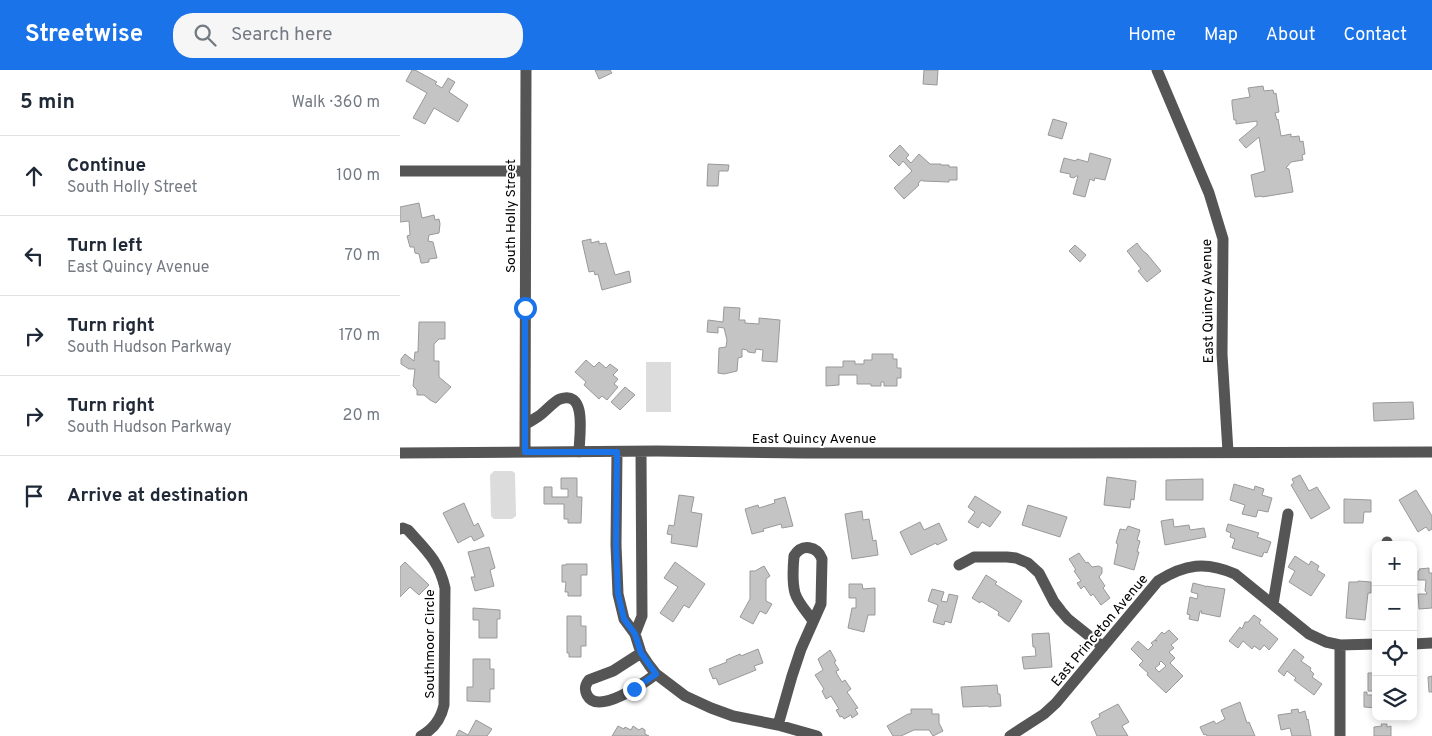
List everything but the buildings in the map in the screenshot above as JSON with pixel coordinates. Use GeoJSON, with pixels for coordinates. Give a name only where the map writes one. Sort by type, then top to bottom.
{"type":"FeatureCollection","features":[{"type":"Feature","properties":{"kind":"street","name":"South Holly Street"},"geometry":{"type":"LineString","coordinates":[[525,452],[526,70]]}},
{"type":"Feature","properties":{"kind":"street","name":"East Quincy Avenue"},"geometry":{"type":"LineString","coordinates":[[1157,70],[1209,192],[1223,239],[1222,354],[1228,452]]}},
{"type":"Feature","properties":{"kind":"street"},"geometry":{"type":"LineString","coordinates":[[400,171],[526,171]]}},
{"type":"Feature","properties":{"kind":"street"},"geometry":{"type":"LineString","coordinates":[[525,424],[559,399],[567,398],[573,400],[578,406],[580,414],[579,452]]}},
{"type":"Feature","properties":{"kind":"street"},"geometry":{"type":"LineString","coordinates":[[617,452],[616,545],[618,594],[624,619],[635,634],[641,653],[656,674],[685,696],[733,716],[817,736]]}},
{"type":"Feature","properties":{"kind":"street"},"geometry":{"type":"LineString","coordinates":[[635,634],[642,616],[641,452]]}},
{"type":"Feature","properties":{"kind":"street","name":"East Quincy Avenue"},"geometry":{"type":"LineString","coordinates":[[400,453],[1432,452]]}},
{"type":"Feature","properties":{"kind":"street"},"geometry":{"type":"LineString","coordinates":[[1273,604],[1288,514]]}},
{"type":"Feature","properties":{"kind":"street","name":"Southmoor Circle"},"geometry":{"type":"LineString","coordinates":[[401,529],[408,530],[436,563],[445,588],[444,705],[439,721],[430,731],[421,736]]}},
{"type":"Feature","properties":{"kind":"street"},"geometry":{"type":"LineString","coordinates":[[778,726],[801,649],[821,604],[822,559],[819,553],[808,548],[801,549],[794,556],[794,584],[799,602],[813,621]]}},
{"type":"Feature","properties":{"kind":"street"},"geometry":{"type":"LineString","coordinates":[[959,565],[974,557],[1016,558],[1028,563],[1039,572],[1054,602],[1068,619],[1103,647]]}},
{"type":"Feature","properties":{"kind":"street","name":"East Princeton Avenue"},"geometry":{"type":"LineString","coordinates":[[1010,736],[1044,714],[1067,692],[1158,581],[1185,568],[1209,566],[1223,569],[1239,577],[1309,634],[1326,642],[1340,645],[1372,644]]}},
{"type":"Feature","properties":{"kind":"street"},"geometry":{"type":"LineString","coordinates":[[1417,644],[1432,643]]}},
{"type":"Feature","properties":{"kind":"street"},"geometry":{"type":"LineString","coordinates":[[1340,645],[1340,736]]}},
{"type":"Feature","properties":{"kind":"street"},"geometry":{"type":"LineString","coordinates":[[641,653],[613,671],[589,680],[586,687],[588,697],[593,701],[604,702],[634,689],[656,674]]}},
{"type":"Feature","properties":{"kind":"shaded area"},"geometry":{"type":"Polygon","coordinates":[[[646,362],[671,362],[671,412],[646,412],[646,362]]]}},
{"type":"Feature","properties":{"kind":"shaded area"},"geometry":{"type":"Polygon","coordinates":[[[494,471],[512,471],[515,473],[516,516],[512,519],[494,519],[491,516],[490,475],[494,471]]]}},
{"type":"Feature","properties":{"kind":"route"},"geometry":{"type":"LineString","coordinates":[[525,308],[525,452],[617,452],[616,545],[620,607],[624,619],[635,634],[641,653],[656,674],[634,689]]}}]}
